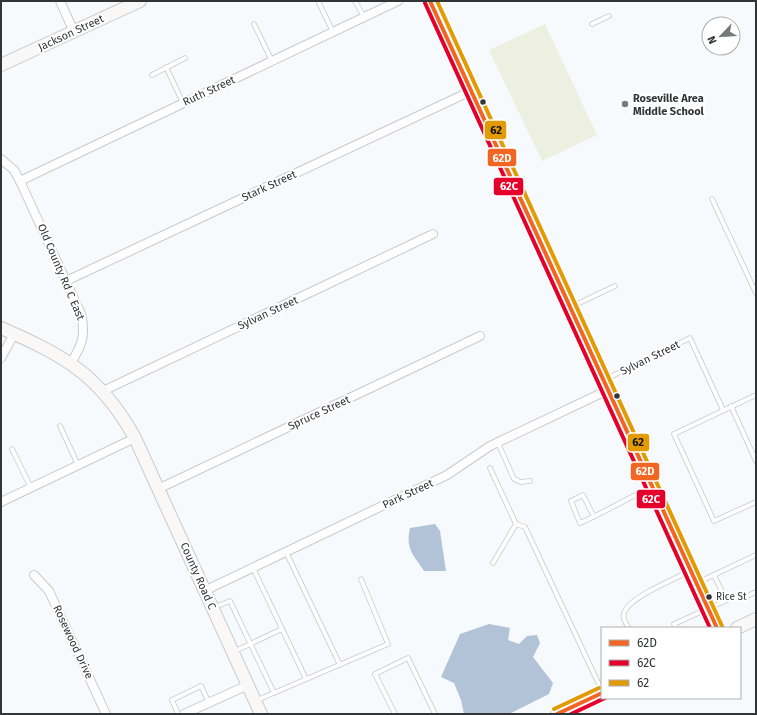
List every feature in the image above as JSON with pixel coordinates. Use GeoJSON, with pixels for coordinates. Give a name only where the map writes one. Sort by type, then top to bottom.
{"type":"FeatureCollection","features":[{"type":"Feature","properties":{"kind":"street"},"geometry":{"type":"LineString","coordinates":[[60,1],[74,32]]}},
{"type":"Feature","properties":{"kind":"street","name":"Jackson Street"},"geometry":{"type":"LineString","coordinates":[[1,65],[140,1]]}},
{"type":"Feature","properties":{"kind":"street","name":"Ruth Street"},"geometry":{"type":"LineString","coordinates":[[20,181],[398,1]]}},
{"type":"Feature","properties":{"kind":"street"},"geometry":{"type":"LineString","coordinates":[[430,1],[717,627]]}},
{"type":"Feature","properties":{"kind":"street","name":"Stark Street"},"geometry":{"type":"LineString","coordinates":[[66,281],[471,91]]}},
{"type":"Feature","properties":{"kind":"street","name":"Old County Rd C East"},"geometry":{"type":"LineString","coordinates":[[1,159],[14,170],[20,181],[81,314],[84,328],[82,342],[71,363]]}},
{"type":"Feature","properties":{"kind":"street","name":"Sylvan Street"},"geometry":{"type":"LineString","coordinates":[[103,391],[433,234]]}},
{"type":"Feature","properties":{"kind":"street","name":"County Road C"},"geometry":{"type":"LineString","coordinates":[[1,328],[38,344],[82,370],[103,391],[118,410],[135,438],[261,714]]}},
{"type":"Feature","properties":{"kind":"street"},"geometry":{"type":"LineString","coordinates":[[1,358],[14,334]]}},
{"type":"Feature","properties":{"kind":"street","name":"Spruce Street"},"geometry":{"type":"LineString","coordinates":[[158,489],[480,336]]}},
{"type":"Feature","properties":{"kind":"street","name":"Park Street"},"geometry":{"type":"LineString","coordinates":[[204,591],[452,473],[479,452],[606,385]]}},
{"type":"Feature","properties":{"kind":"street"},"geometry":{"type":"LineString","coordinates":[[1,502],[135,438]]}},
{"type":"Feature","properties":{"kind":"street","name":"Rosewood Drive"},"geometry":{"type":"LineString","coordinates":[[34,575],[49,591],[106,714]]}},
{"type":"Feature","properties":{"kind":"street"},"geometry":{"type":"LineString","coordinates":[[739,627],[756,619]]}},
{"type":"Feature","properties":{"kind":"street"},"geometry":{"type":"LineString","coordinates":[[184,714],[248,685]]}},
{"type":"Feature","properties":{"kind":"street"},"geometry":{"type":"LineString","coordinates":[[557,714],[601,692]]}},
{"type":"Feature","properties":{"kind":"lane"},"geometry":{"type":"LineString","coordinates":[[318,1],[333,32]]}},
{"type":"Feature","properties":{"kind":"lane"},"geometry":{"type":"LineString","coordinates":[[355,1],[364,17]]}},
{"type":"Feature","properties":{"kind":"lane"},"geometry":{"type":"LineString","coordinates":[[592,24],[609,16]]}},
{"type":"Feature","properties":{"kind":"lane"},"geometry":{"type":"LineString","coordinates":[[254,24],[272,61]]}},
{"type":"Feature","properties":{"kind":"lane"},"geometry":{"type":"LineString","coordinates":[[152,75],[185,58]]}},
{"type":"Feature","properties":{"kind":"lane"},"geometry":{"type":"LineString","coordinates":[[166,67],[183,103]]}},
{"type":"Feature","properties":{"kind":"lane"},"geometry":{"type":"LineString","coordinates":[[712,199],[756,293]]}},
{"type":"Feature","properties":{"kind":"lane"},"geometry":{"type":"LineString","coordinates":[[570,307],[615,286]]}},
{"type":"Feature","properties":{"kind":"lane","name":"Sylvan Street"},"geometry":{"type":"LineString","coordinates":[[606,385],[690,338],[723,410]]}},
{"type":"Feature","properties":{"kind":"lane"},"geometry":{"type":"LineString","coordinates":[[756,395],[674,434],[714,521],[756,502]]}},
{"type":"Feature","properties":{"kind":"lane"},"geometry":{"type":"LineString","coordinates":[[731,406],[756,461]]}},
{"type":"Feature","properties":{"kind":"lane"},"geometry":{"type":"LineString","coordinates":[[60,426],[78,465]]}},
{"type":"Feature","properties":{"kind":"lane"},"geometry":{"type":"LineString","coordinates":[[498,442],[513,477],[521,482],[530,481]]}},
{"type":"Feature","properties":{"kind":"lane"},"geometry":{"type":"LineString","coordinates":[[12,448],[31,488]]}},
{"type":"Feature","properties":{"kind":"lane"},"geometry":{"type":"LineString","coordinates":[[490,468],[516,524],[525,527],[601,690]]}},
{"type":"Feature","properties":{"kind":"lane"},"geometry":{"type":"LineString","coordinates":[[594,517],[583,495],[571,501],[580,523],[594,517],[652,486]]}},
{"type":"Feature","properties":{"kind":"lane"},"geometry":{"type":"LineString","coordinates":[[493,563],[516,524]]}},
{"type":"Feature","properties":{"kind":"lane"},"geometry":{"type":"LineString","coordinates":[[286,552],[340,664]]}},
{"type":"Feature","properties":{"kind":"lane"},"geometry":{"type":"LineString","coordinates":[[697,583],[756,555]]}},
{"type":"Feature","properties":{"kind":"lane"},"geometry":{"type":"LineString","coordinates":[[253,568],[306,679]]}},
{"type":"Feature","properties":{"kind":"lane"},"geometry":{"type":"LineString","coordinates":[[629,627],[624,617],[624,613],[635,600],[691,571]]}},
{"type":"Feature","properties":{"kind":"lane"},"geometry":{"type":"LineString","coordinates":[[714,574],[726,600]]}},
{"type":"Feature","properties":{"kind":"lane"},"geometry":{"type":"LineString","coordinates":[[255,701],[388,644],[361,579]]}},
{"type":"Feature","properties":{"kind":"lane"},"geometry":{"type":"LineString","coordinates":[[676,627],[674,624],[726,600],[736,596],[745,597],[756,592]]}},
{"type":"Feature","properties":{"kind":"lane"},"geometry":{"type":"LineString","coordinates":[[212,608],[230,601],[274,693]]}},
{"type":"Feature","properties":{"kind":"lane"},"geometry":{"type":"LineString","coordinates":[[233,652],[282,629]]}},
{"type":"Feature","properties":{"kind":"lane"},"geometry":{"type":"LineString","coordinates":[[394,714],[375,674],[408,658],[435,714]]}},
{"type":"Feature","properties":{"kind":"lane"},"geometry":{"type":"LineString","coordinates":[[178,714],[172,700],[201,686],[209,703]]}},
{"type":"Feature","properties":{"kind":"green space"},"geometry":{"type":"Polygon","coordinates":[[[545,24],[597,135],[542,161],[489,50],[545,24]]]}},
{"type":"Feature","properties":{"kind":"water"},"geometry":{"type":"Polygon","coordinates":[[[435,524],[440,531],[446,571],[424,571],[411,551],[409,541],[410,528],[435,524]]]}},
{"type":"Feature","properties":{"kind":"water"},"geometry":{"type":"Polygon","coordinates":[[[489,624],[510,628],[508,640],[519,644],[527,636],[537,635],[540,643],[533,657],[553,683],[549,694],[509,714],[464,714],[461,700],[454,683],[441,677],[460,634],[489,624]]]}},
{"type":"Feature","properties":{"kind":"transit line","name":"62D"},"geometry":{"type":"LineString","coordinates":[[430,1],[717,627]]}},
{"type":"Feature","properties":{"kind":"transit line","name":"62"},"geometry":{"type":"LineString","coordinates":[[437,1],[722,626]]}},
{"type":"Feature","properties":{"kind":"transit line","name":"62C"},"geometry":{"type":"LineString","coordinates":[[425,3],[710,627]]}},
{"type":"Feature","properties":{"kind":"transit line","name":"62"},"geometry":{"type":"LineString","coordinates":[[554,709],[599,688]]}},
{"type":"Feature","properties":{"kind":"transit line","name":"62D"},"geometry":{"type":"LineString","coordinates":[[557,714],[601,693]]}},
{"type":"Feature","properties":{"kind":"transit line","name":"62C"},"geometry":{"type":"LineString","coordinates":[[571,714],[603,699]]}},
{"type":"Feature","properties":{"kind":"place","name":"Roseville Area Middle School"},"geometry":{"type":"Point","coordinates":[625,104]}},
{"type":"Feature","properties":{"kind":"place","name":"Rice St"},"geometry":{"type":"Point","coordinates":[709,597]}}]}
